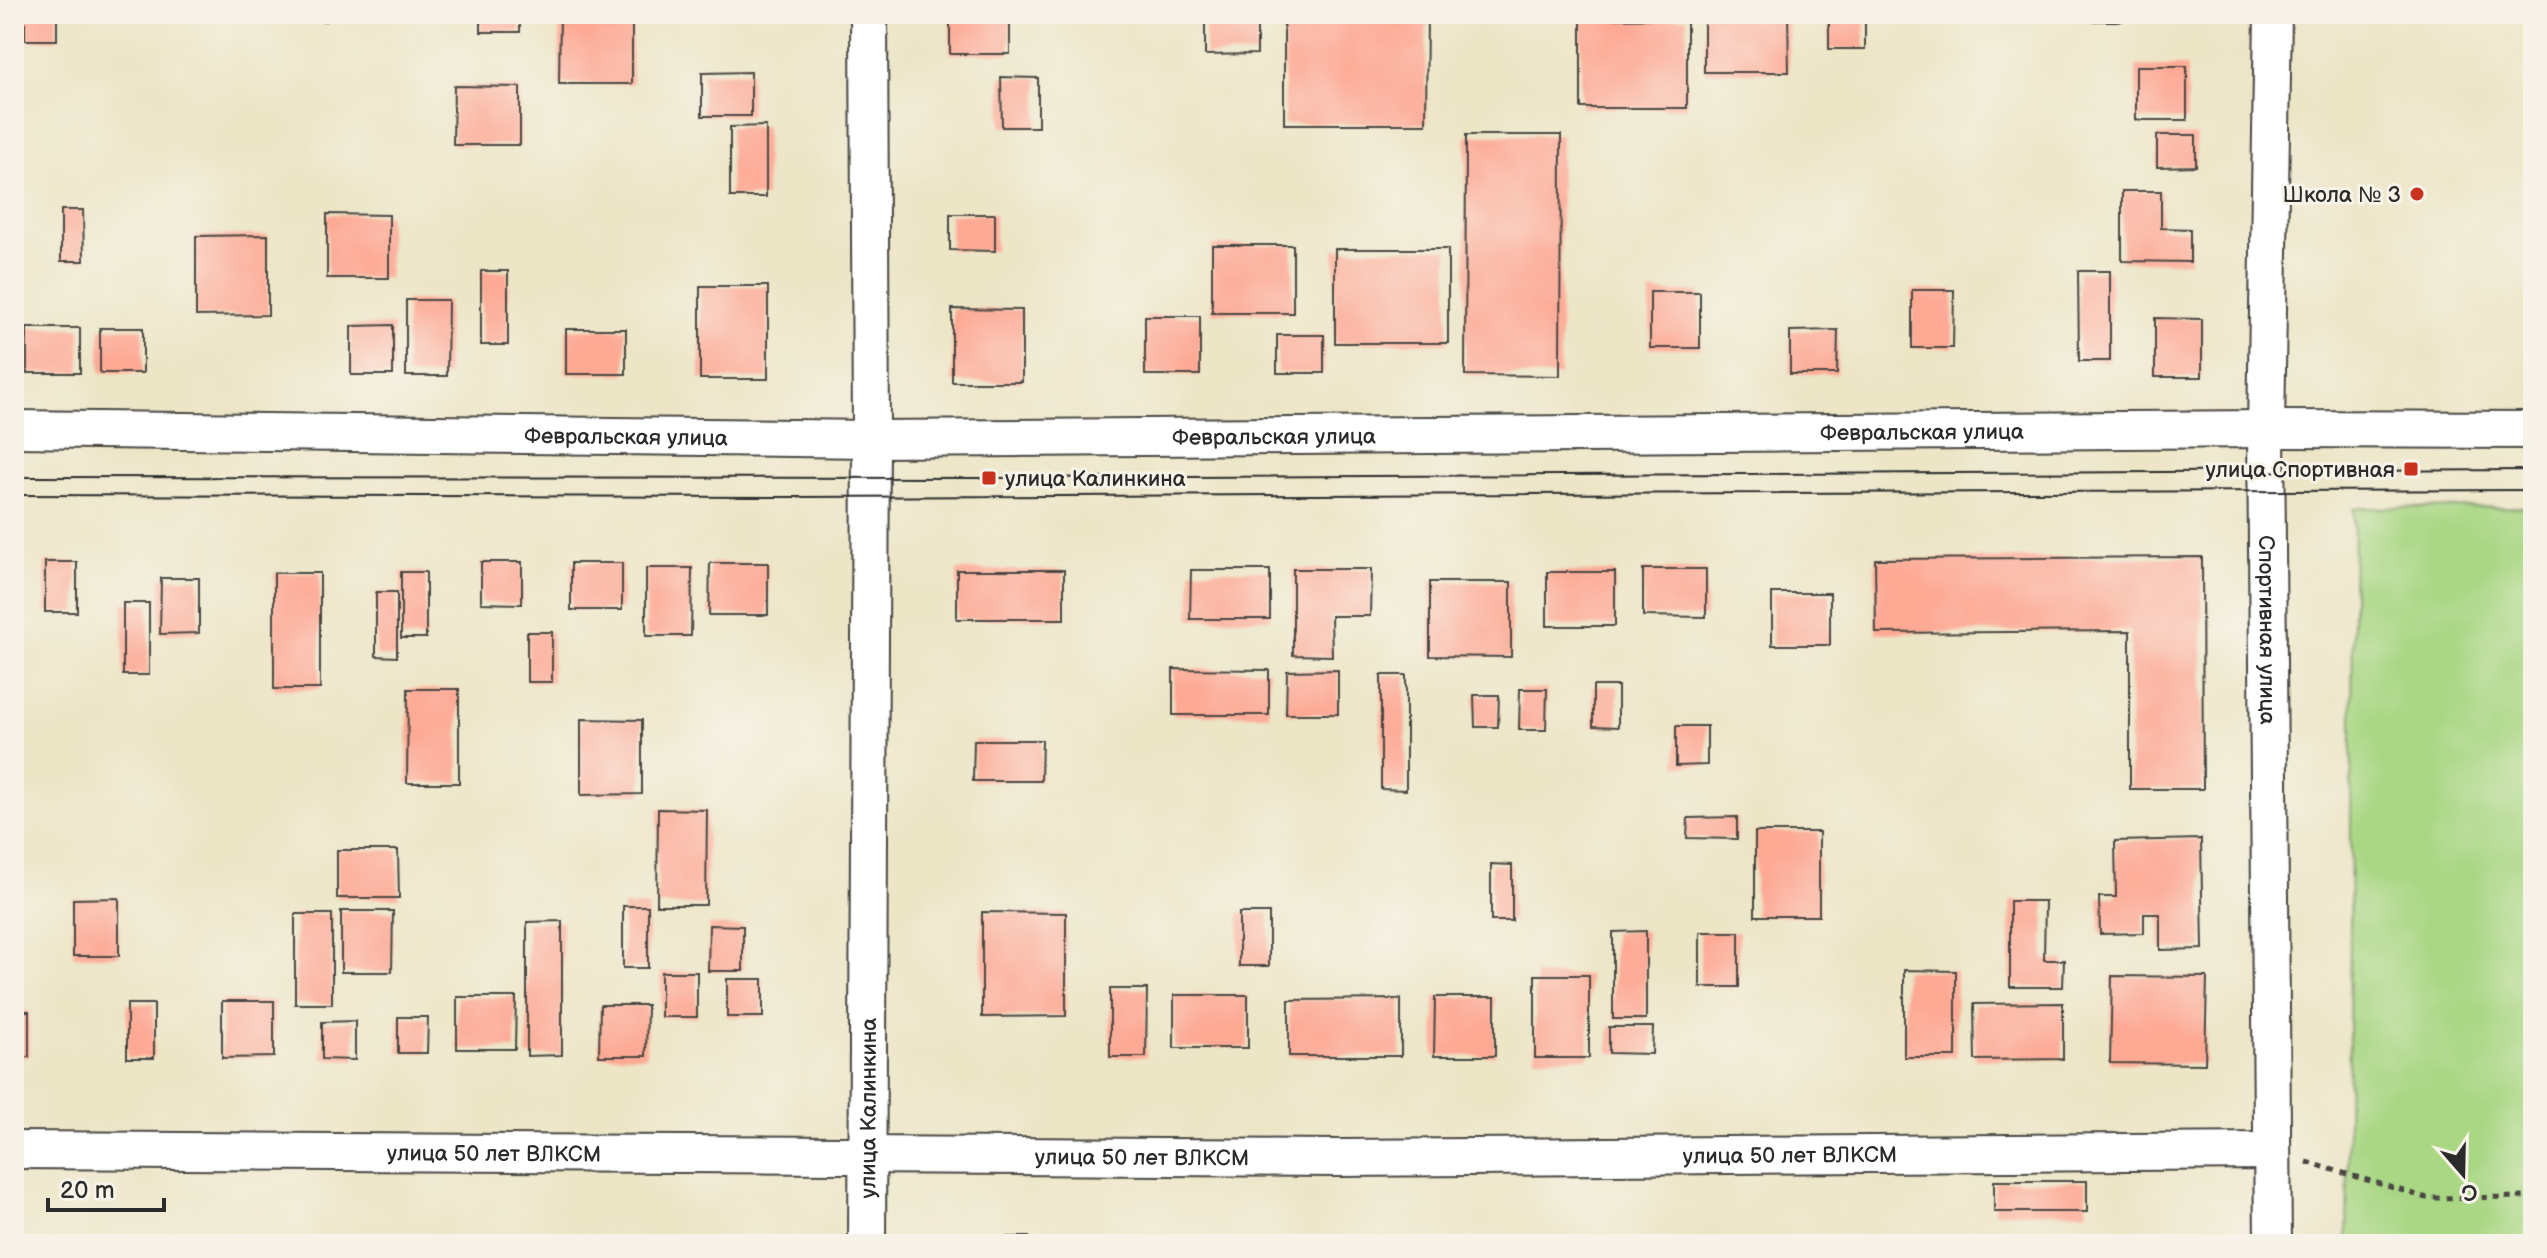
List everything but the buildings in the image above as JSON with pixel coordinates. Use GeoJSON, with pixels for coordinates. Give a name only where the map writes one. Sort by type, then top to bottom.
{"type":"FeatureCollection","features":[{"type":"Feature","properties":{"kind":"street","name":"улица Калинкина"},"geometry":{"type":"LineString","coordinates":[[867,1244],[871,439],[869,14]]}},
{"type":"Feature","properties":{"kind":"street","name":"Спортивная улица"},"geometry":{"type":"LineString","coordinates":[[2273,14],[2266,429],[2273,1244]]}},
{"type":"Feature","properties":{"kind":"street","name":"Февральская улица"},"geometry":{"type":"LineString","coordinates":[[14,429],[871,439],[2266,429],[2533,430]]}},
{"type":"Feature","properties":{"kind":"street","name":"улица 50 лет ВЛКСМ"},"geometry":{"type":"LineString","coordinates":[[14,1150],[1356,1158],[2271,1151]]}},
{"type":"Feature","properties":{"kind":"path"},"geometry":{"type":"LineString","coordinates":[[2271,1151],[2427,1198],[2533,1197]]}},
{"type":"Feature","properties":{"kind":"green space"},"geometry":{"type":"Polygon","coordinates":[[[2533,507],[2533,1244],[2347,1244],[2354,508],[2533,507]]]}},
{"type":"Feature","properties":{"kind":"tram line"},"geometry":{"type":"LineString","coordinates":[[14,477],[989,478],[2533,470]]}},
{"type":"Feature","properties":{"kind":"tram line"},"geometry":{"type":"LineString","coordinates":[[14,495],[797,497],[2533,490]]}},
{"type":"Feature","properties":{"kind":"place","name":"Школа № 3"},"geometry":{"type":"Point","coordinates":[2417,194]}},
{"type":"Feature","properties":{"kind":"place","name":"улица Спортивная"},"geometry":{"type":"Point","coordinates":[2411,469]}},
{"type":"Feature","properties":{"kind":"place","name":"улица Калинкина"},"geometry":{"type":"Point","coordinates":[989,478]}}]}
